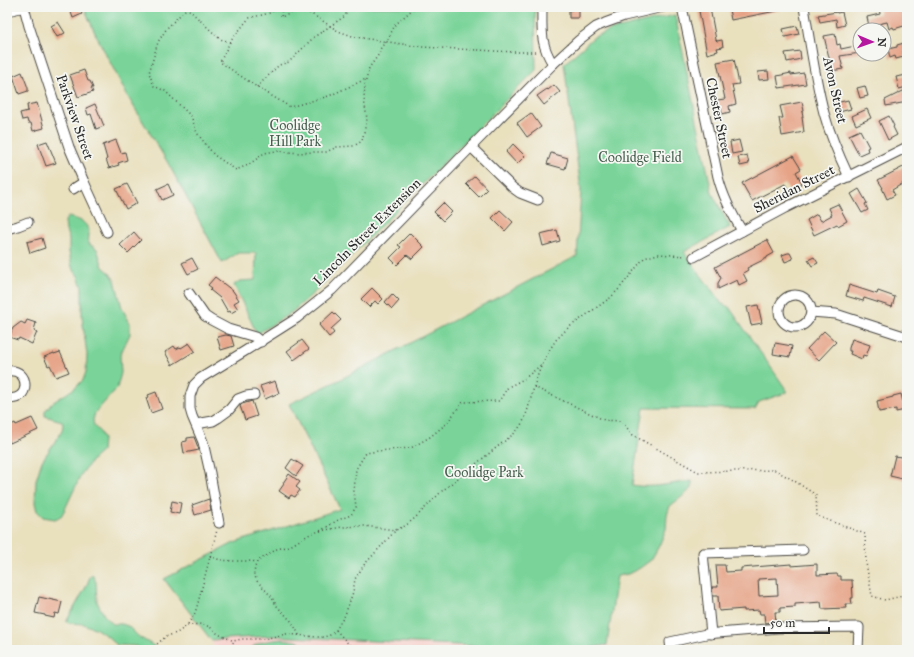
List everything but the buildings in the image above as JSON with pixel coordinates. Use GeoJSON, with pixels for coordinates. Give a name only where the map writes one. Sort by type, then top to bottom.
{"type":"FeatureCollection","features":[{"type":"Feature","properties":{"kind":"street"},"geometry":{"type":"LineString","coordinates":[[7,10],[24,7]]}},
{"type":"Feature","properties":{"kind":"street","name":"Parkview Street"},"geometry":{"type":"LineString","coordinates":[[24,7],[63,132],[107,232]]}},
{"type":"Feature","properties":{"kind":"street"},"geometry":{"type":"LineString","coordinates":[[542,7],[543,45],[553,64]]}},
{"type":"Feature","properties":{"kind":"street","name":"Lincoln Street Extension"},"geometry":{"type":"LineString","coordinates":[[219,523],[203,442],[192,416],[189,402],[191,390],[194,385],[201,378],[261,342],[297,318],[332,290],[553,64],[579,40],[605,23],[624,16],[663,7]]}},
{"type":"Feature","properties":{"kind":"street","name":"Chester Street"},"geometry":{"type":"LineString","coordinates":[[682,7],[718,177],[726,200],[742,231]]}},
{"type":"Feature","properties":{"kind":"street","name":"Avon Street"},"geometry":{"type":"LineString","coordinates":[[804,7],[824,112],[833,140],[849,177]]}},
{"type":"Feature","properties":{"kind":"street"},"geometry":{"type":"LineString","coordinates":[[471,147],[513,188],[538,200]]}},
{"type":"Feature","properties":{"kind":"street","name":"Sheridan Street"},"geometry":{"type":"LineString","coordinates":[[694,257],[785,208],[907,147]]}},
{"type":"Feature","properties":{"kind":"street"},"geometry":{"type":"LineString","coordinates":[[73,189],[84,182]]}},
{"type":"Feature","properties":{"kind":"street"},"geometry":{"type":"LineString","coordinates":[[7,229],[28,222]]}},
{"type":"Feature","properties":{"kind":"street"},"geometry":{"type":"LineString","coordinates":[[189,293],[205,316],[228,329],[255,337],[261,342]]}},
{"type":"Feature","properties":{"kind":"street"},"geometry":{"type":"LineString","coordinates":[[811,312],[836,314],[907,337]]}},
{"type":"Feature","properties":{"kind":"street"},"geometry":{"type":"LineString","coordinates":[[7,371],[12,370],[22,374],[26,384],[25,390],[18,397],[13,399],[7,398]]}},
{"type":"Feature","properties":{"kind":"street"},"geometry":{"type":"LineString","coordinates":[[196,424],[213,421],[229,410],[238,399],[254,395]]}},
{"type":"Feature","properties":{"kind":"street"},"geometry":{"type":"LineString","coordinates":[[711,634],[703,553],[803,550]]}},
{"type":"Feature","properties":{"kind":"street"},"geometry":{"type":"LineString","coordinates":[[671,650],[670,642],[711,634],[779,628],[859,627],[858,650]]}},
{"type":"Feature","properties":{"kind":"path"},"geometry":{"type":"LineString","coordinates":[[230,42],[220,39],[187,7],[168,28],[158,42],[149,73],[154,86],[165,91],[191,116],[197,133],[214,155],[236,170],[258,158],[264,152],[326,152],[337,147],[354,146],[362,141],[367,119],[364,99],[366,79],[369,68],[379,54],[381,47],[387,41],[395,25],[415,7]]}},
{"type":"Feature","properties":{"kind":"path"},"geometry":{"type":"LineString","coordinates":[[278,7],[270,13],[249,18],[230,42],[220,62],[290,107],[329,96],[366,79]]}},
{"type":"Feature","properties":{"kind":"path"},"geometry":{"type":"LineString","coordinates":[[282,7],[281,17],[300,10],[305,11],[338,31],[355,37],[422,47],[514,52],[546,52]]}},
{"type":"Feature","properties":{"kind":"path"},"geometry":{"type":"LineString","coordinates":[[258,87],[279,65],[289,62],[314,37],[345,16],[350,7]]}},
{"type":"Feature","properties":{"kind":"path"},"geometry":{"type":"LineString","coordinates":[[188,625],[202,624],[210,627],[218,634],[234,640],[263,639],[286,634],[324,637],[330,635],[336,630],[344,615],[353,592],[355,578],[364,565],[396,530],[405,526],[415,518],[442,491],[516,432],[523,422],[527,412],[542,364],[550,349],[560,336],[568,328],[610,298],[644,258],[658,254],[694,257]]}},
{"type":"Feature","properties":{"kind":"path"},"geometry":{"type":"LineString","coordinates":[[299,635],[292,622],[257,581],[254,574],[257,562],[278,549],[290,546],[310,534],[351,515],[356,507],[354,490],[356,469],[366,453],[411,448],[430,437],[446,424],[463,402],[499,401],[508,387],[524,379],[542,364]]}},
{"type":"Feature","properties":{"kind":"path"},"geometry":{"type":"LineString","coordinates":[[534,387],[604,420],[621,421],[633,435],[698,472],[775,470],[816,495],[816,516],[864,534],[866,563],[872,596],[885,600],[907,595]]}},
{"type":"Feature","properties":{"kind":"path"},"geometry":{"type":"LineString","coordinates":[[152,650],[167,636],[182,630],[188,625],[198,603],[219,523]]}},
{"type":"Feature","properties":{"kind":"path"},"geometry":{"type":"LineString","coordinates":[[320,530],[364,526],[396,530]]}},
{"type":"Feature","properties":{"kind":"path"},"geometry":{"type":"LineString","coordinates":[[210,556],[224,561],[233,562],[248,560],[257,562]]}},
{"type":"Feature","properties":{"kind":"path"},"geometry":{"type":"LineString","coordinates":[[336,630],[354,650]]}},
{"type":"Feature","properties":{"kind":"path"},"geometry":{"type":"LineString","coordinates":[[228,650],[234,640]]}},
{"type":"Feature","properties":{"kind":"shaded area"},"geometry":{"type":"Polygon","coordinates":[[[271,636],[558,650],[215,650],[211,640],[271,636]]]}},
{"type":"Feature","properties":{"kind":"shaded area"},"geometry":{"type":"Polygon","coordinates":[[[607,645],[615,650],[578,650],[607,645]]]}},
{"type":"Feature","properties":{"kind":"green space","name":"Coolidge Hill Park"},"geometry":{"type":"Polygon","coordinates":[[[84,7],[535,7],[536,70],[317,290],[292,312],[257,334],[234,285],[240,281],[255,280],[256,253],[238,253],[222,263],[168,163],[128,97],[95,33],[84,7]]]}},
{"type":"Feature","properties":{"kind":"green space","name":"Coolidge Park"},"geometry":{"type":"Polygon","coordinates":[[[675,15],[712,193],[730,227],[684,252],[722,304],[729,307],[788,392],[759,402],[755,409],[644,408],[632,485],[654,486],[692,481],[692,488],[670,506],[667,515],[666,529],[651,560],[628,574],[617,576],[607,645],[578,650],[558,650],[271,636],[211,640],[164,579],[234,543],[340,509],[289,404],[341,379],[577,256],[581,190],[564,64],[594,37],[611,30],[675,15]]]}},
{"type":"Feature","properties":{"kind":"green space"},"geometry":{"type":"Polygon","coordinates":[[[68,217],[82,221],[88,229],[89,244],[97,249],[103,267],[115,280],[122,308],[130,323],[130,334],[120,355],[121,373],[117,388],[95,413],[93,420],[94,426],[100,432],[103,439],[102,451],[94,458],[82,473],[61,516],[55,519],[43,517],[37,511],[35,503],[36,480],[42,461],[62,431],[63,424],[62,421],[45,416],[45,411],[52,403],[75,388],[83,380],[86,372],[87,355],[82,317],[82,287],[78,276],[72,267],[69,252],[69,239],[65,221],[68,217]]]}},
{"type":"Feature","properties":{"kind":"green space"},"geometry":{"type":"Polygon","coordinates":[[[92,574],[96,582],[97,602],[104,615],[113,624],[128,626],[139,637],[161,650],[141,650],[136,646],[117,645],[95,628],[84,624],[66,622],[92,574]]]}},
{"type":"Feature","properties":{"kind":"green space"},"geometry":{"type":"Polygon","coordinates":[[[283,639],[300,642],[314,650],[249,650],[257,644],[283,639]]]}},
{"type":"Feature","properties":{"kind":"park label","name":"Coolidge Field"},"geometry":{"type":"Point","coordinates":[640,157]}}]}
